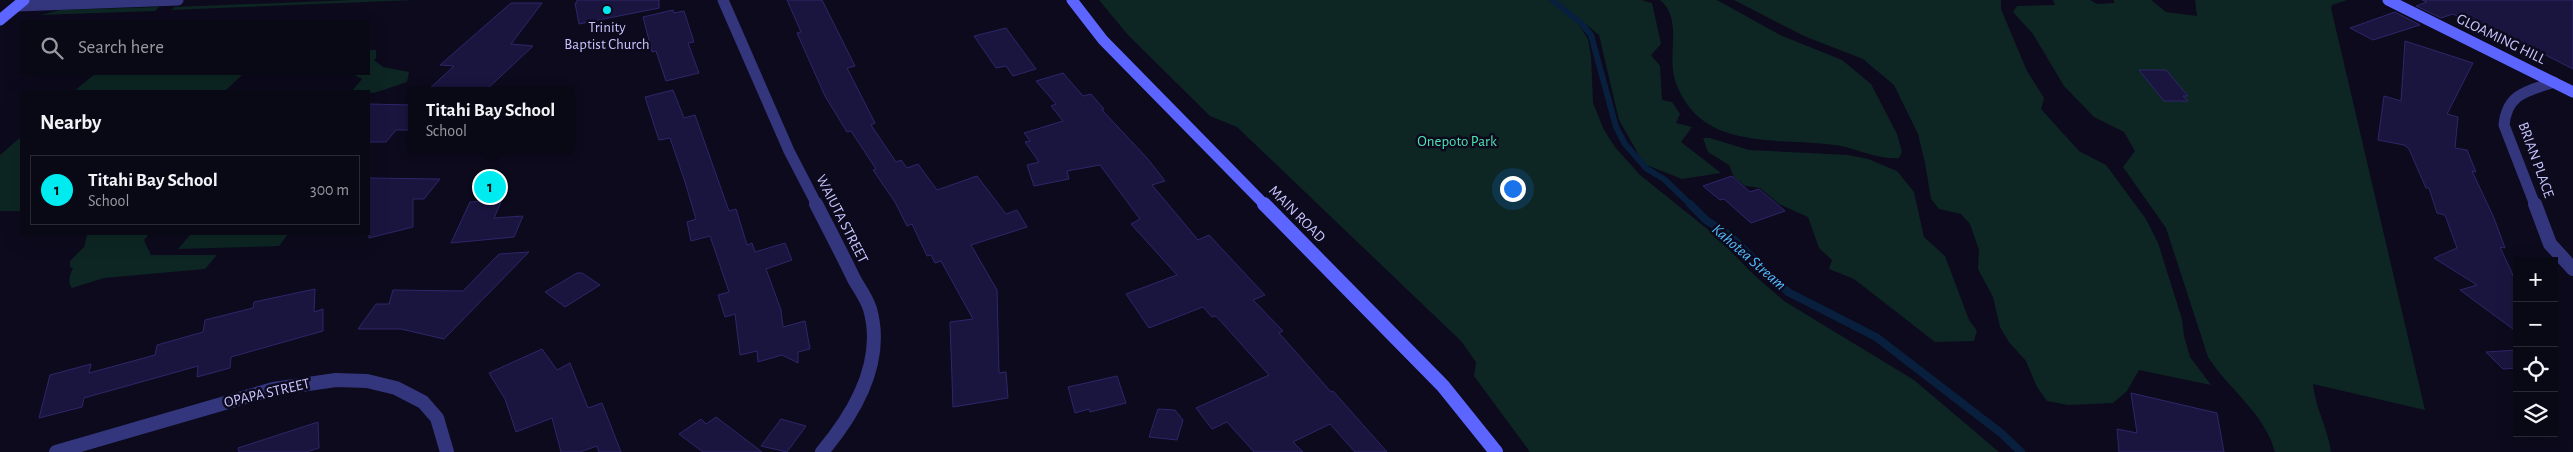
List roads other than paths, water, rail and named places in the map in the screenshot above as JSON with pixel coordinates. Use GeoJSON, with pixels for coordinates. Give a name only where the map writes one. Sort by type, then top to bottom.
{"type":"FeatureCollection","features":[{"type":"Feature","properties":{"kind":"main road","name":"MAIN ROAD"},"geometry":{"type":"LineString","coordinates":[[1072,0],[1103,40],[1443,386],[1483,433],[1496,452]]}},
{"type":"Feature","properties":{"kind":"main road","name":"GLOAMING HILL"},"geometry":{"type":"LineString","coordinates":[[2388,0],[2573,92]]}},
{"type":"Feature","properties":{"kind":"main road"},"geometry":{"type":"LineString","coordinates":[[0,20],[21,3]]}},
{"type":"Feature","properties":{"kind":"street"},"geometry":{"type":"LineString","coordinates":[[21,3],[178,0]]}},
{"type":"Feature","properties":{"kind":"street","name":"WAIUTA STREET"},"geometry":{"type":"LineString","coordinates":[[723,0],[789,151],[870,308],[874,341],[873,358],[866,385],[854,410],[822,452]]}},
{"type":"Feature","properties":{"kind":"street","name":"BRIAN PLACE"},"geometry":{"type":"LineString","coordinates":[[2554,82],[2516,98],[2507,104],[2504,112],[2504,125],[2550,244],[2573,269]]}},
{"type":"Feature","properties":{"kind":"street","name":"OPAPA STREET"},"geometry":{"type":"LineString","coordinates":[[56,452],[253,394],[294,384],[331,380],[388,385],[424,403],[435,415],[443,430],[447,452]]}},
{"type":"Feature","properties":{"kind":"waterway","name":"Kahotea Stream"},"geometry":{"type":"LineString","coordinates":[[1552,0],[1581,23],[1591,35],[1616,127],[1625,144],[1647,169],[1664,179],[1691,205]]}},
{"type":"Feature","properties":{"kind":"waterway","name":"Kahotea Stream"},"geometry":{"type":"LineString","coordinates":[[1691,205],[1706,220],[1729,235],[1788,292],[1876,337],[2001,433],[2021,452]]}},
{"type":"Feature","properties":{"kind":"place","name":"Trinity Baptist Church"},"geometry":{"type":"Point","coordinates":[607,10]}},
{"type":"Feature","properties":{"kind":"place","name":"Titahi Bay School"},"geometry":{"type":"Point","coordinates":[490,187]}},
{"type":"Feature","properties":{"kind":"park label","name":"Onepoto Park"},"geometry":{"type":"Point","coordinates":[1457,141]}}]}
